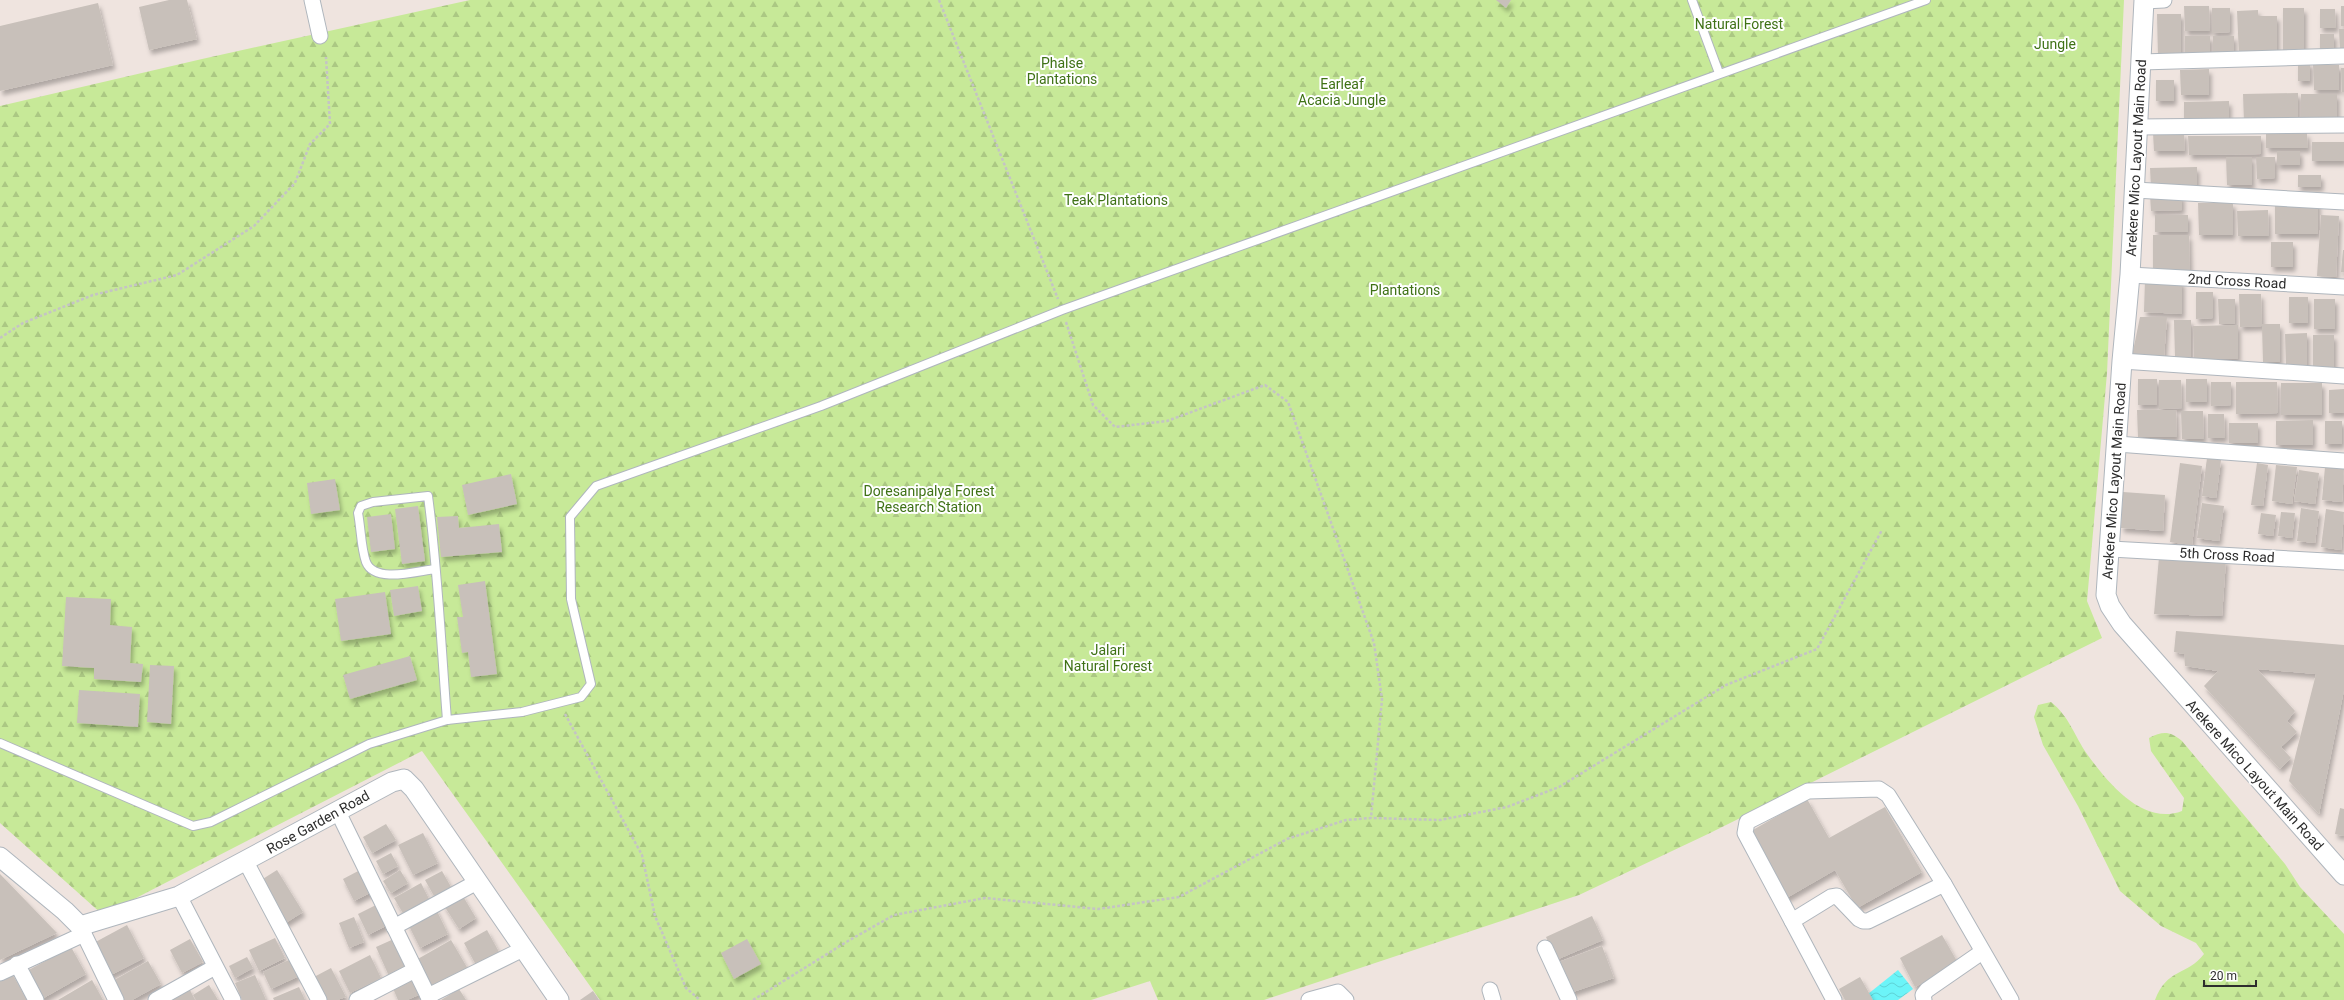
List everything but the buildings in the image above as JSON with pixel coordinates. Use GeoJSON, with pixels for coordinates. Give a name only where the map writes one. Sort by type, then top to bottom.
{"type":"FeatureCollection","features":[{"type":"Feature","properties":{"kind":"street"},"geometry":{"type":"LineString","coordinates":[[312,0],[320,36]]}},
{"type":"Feature","properties":{"kind":"street"},"geometry":{"type":"LineString","coordinates":[[2144,0],[2164,0]]}},
{"type":"Feature","properties":{"kind":"street","name":"Arekere Mico Layout Main Road"},"geometry":{"type":"LineString","coordinates":[[2144,0],[2130,275],[2122,361],[2111,549],[2106,596],[2110,606],[2122,624],[2344,875]]}},
{"type":"Feature","properties":{"kind":"street"},"geometry":{"type":"LineString","coordinates":[[2141,62],[2344,56]]}},
{"type":"Feature","properties":{"kind":"street"},"geometry":{"type":"LineString","coordinates":[[2138,127],[2344,125]]}},
{"type":"Feature","properties":{"kind":"street"},"geometry":{"type":"LineString","coordinates":[[2135,190],[2344,202]]}},
{"type":"Feature","properties":{"kind":"street","name":"2nd Cross Road"},"geometry":{"type":"LineString","coordinates":[[2130,275],[2344,287]]}},
{"type":"Feature","properties":{"kind":"street"},"geometry":{"type":"LineString","coordinates":[[2122,361],[2344,376]]}},
{"type":"Feature","properties":{"kind":"street"},"geometry":{"type":"LineString","coordinates":[[2117,444],[2344,462]]}},
{"type":"Feature","properties":{"kind":"street","name":"5th Cross Road"},"geometry":{"type":"LineString","coordinates":[[2111,549],[2344,562]]}},
{"type":"Feature","properties":{"kind":"street","name":"Rose Garden Road"},"geometry":{"type":"LineString","coordinates":[[82,930],[179,896],[246,862],[337,810],[392,782],[404,779],[414,789],[559,1000]]}},
{"type":"Feature","properties":{"kind":"street"},"geometry":{"type":"LineString","coordinates":[[1834,1000],[1745,833],[1744,828],[1747,822],[1808,791],[1879,789],[1888,795],[1944,884],[2010,1000]]}},
{"type":"Feature","properties":{"kind":"street"},"geometry":{"type":"LineString","coordinates":[[337,810],[429,998],[523,949]]}},
{"type":"Feature","properties":{"kind":"street"},"geometry":{"type":"LineString","coordinates":[[0,857],[65,911],[82,930],[116,1000]]}},
{"type":"Feature","properties":{"kind":"street"},"geometry":{"type":"LineString","coordinates":[[246,862],[319,1000]]}},
{"type":"Feature","properties":{"kind":"street"},"geometry":{"type":"LineString","coordinates":[[394,927],[477,882]]}},
{"type":"Feature","properties":{"kind":"street"},"geometry":{"type":"LineString","coordinates":[[1792,921],[1831,897],[1836,896],[1859,919],[1863,922],[1868,921],[1944,884]]}},
{"type":"Feature","properties":{"kind":"street"},"geometry":{"type":"LineString","coordinates":[[179,896],[233,1000]]}},
{"type":"Feature","properties":{"kind":"street"},"geometry":{"type":"LineString","coordinates":[[0,973],[82,930]]}},
{"type":"Feature","properties":{"kind":"street"},"geometry":{"type":"LineString","coordinates":[[1545,948],[1569,1000]]}},
{"type":"Feature","properties":{"kind":"street"},"geometry":{"type":"LineString","coordinates":[[1924,1000],[1923,996],[1926,990],[1982,952]]}},
{"type":"Feature","properties":{"kind":"street"},"geometry":{"type":"LineString","coordinates":[[17,964],[36,1000]]}},
{"type":"Feature","properties":{"kind":"street"},"geometry":{"type":"LineString","coordinates":[[156,1000],[216,967]]}},
{"type":"Feature","properties":{"kind":"street"},"geometry":{"type":"LineString","coordinates":[[357,1000],[415,970]]}},
{"type":"Feature","properties":{"kind":"street"},"geometry":{"type":"LineString","coordinates":[[1309,1000],[1338,992],[1346,1000]]}},
{"type":"Feature","properties":{"kind":"lane"},"geometry":{"type":"LineString","coordinates":[[1692,0],[1719,73]]}},
{"type":"Feature","properties":{"kind":"lane"},"geometry":{"type":"LineString","coordinates":[[0,743],[193,826],[211,822],[369,744],[447,720],[522,712],[581,697],[591,684],[570,599],[570,517],[596,486],[821,406],[1062,310],[1926,0]]}},
{"type":"Feature","properties":{"kind":"lane"},"geometry":{"type":"LineString","coordinates":[[435,569],[383,576],[374,572],[366,563],[358,513],[361,506],[373,502],[428,496],[435,569],[447,720]]}},
{"type":"Feature","properties":{"kind":"path"},"geometry":{"type":"LineString","coordinates":[[939,0],[1062,310],[1093,405],[1115,427],[1167,421],[1265,386],[1288,402],[1374,643],[1382,699],[1371,818]]}},
{"type":"Feature","properties":{"kind":"path"},"geometry":{"type":"LineString","coordinates":[[0,338],[23,323],[93,294],[177,275],[254,226],[295,183],[310,144],[330,124],[326,57]]}},
{"type":"Feature","properties":{"kind":"path"},"geometry":{"type":"LineString","coordinates":[[753,1000],[848,941],[894,915],[985,898],[1098,909],[1178,897],[1287,839],[1346,820],[1371,818],[1440,820],[1507,807],[1559,787],[1726,685],[1817,649],[1882,530]]}},
{"type":"Feature","properties":{"kind":"path"},"geometry":{"type":"LineString","coordinates":[[559,703],[642,854],[655,916],[686,988],[700,1000]]}},
{"type":"Feature","properties":{"kind":"green space","name":"Doresanipalya Forest Research Station"},"geometry":{"type":"Polygon","coordinates":[[[470,0],[2124,0],[2107,373],[2087,601],[2102,638],[1708,834],[1579,895],[1264,1000],[1158,1000],[1150,981],[1091,1000],[600,1000],[422,751],[103,915],[0,823],[0,106],[202,59],[470,0]]]}},
{"type":"Feature","properties":{"kind":"green space"},"geometry":{"type":"Polygon","coordinates":[[[2051,702],[2063,714],[2087,754],[2116,789],[2140,807],[2154,812],[2168,814],[2182,811],[2184,798],[2151,751],[2149,738],[2158,734],[2166,733],[2174,735],[2182,741],[2285,864],[2300,887],[2344,934],[2344,1000],[2155,1000],[2165,982],[2198,961],[2204,954],[2196,943],[2161,926],[2120,891],[2078,806],[2043,745],[2034,717],[2038,705],[2051,702]]]}},
{"type":"Feature","properties":{"kind":"water"},"geometry":{"type":"Polygon","coordinates":[[[1898,970],[1913,989],[1898,1000],[1872,1000],[1868,994],[1898,970]]]}},
{"type":"Feature","properties":{"kind":"park label","name":"Natural Forest"},"geometry":{"type":"Point","coordinates":[1739,24]}},
{"type":"Feature","properties":{"kind":"park label","name":"Jungle"},"geometry":{"type":"Point","coordinates":[2055,44]}},
{"type":"Feature","properties":{"kind":"park label","name":"Phalse Plantations"},"geometry":{"type":"Point","coordinates":[1062,72]}},
{"type":"Feature","properties":{"kind":"park label","name":"Earleaf Acacia Jungle"},"geometry":{"type":"Point","coordinates":[1342,92]}},
{"type":"Feature","properties":{"kind":"park label","name":"Teak Plantations"},"geometry":{"type":"Point","coordinates":[1116,200]}},
{"type":"Feature","properties":{"kind":"park label","name":"Plantations"},"geometry":{"type":"Point","coordinates":[1405,290]}},
{"type":"Feature","properties":{"kind":"park label","name":"Jalari Natural Forest"},"geometry":{"type":"Point","coordinates":[1108,658]}}]}
